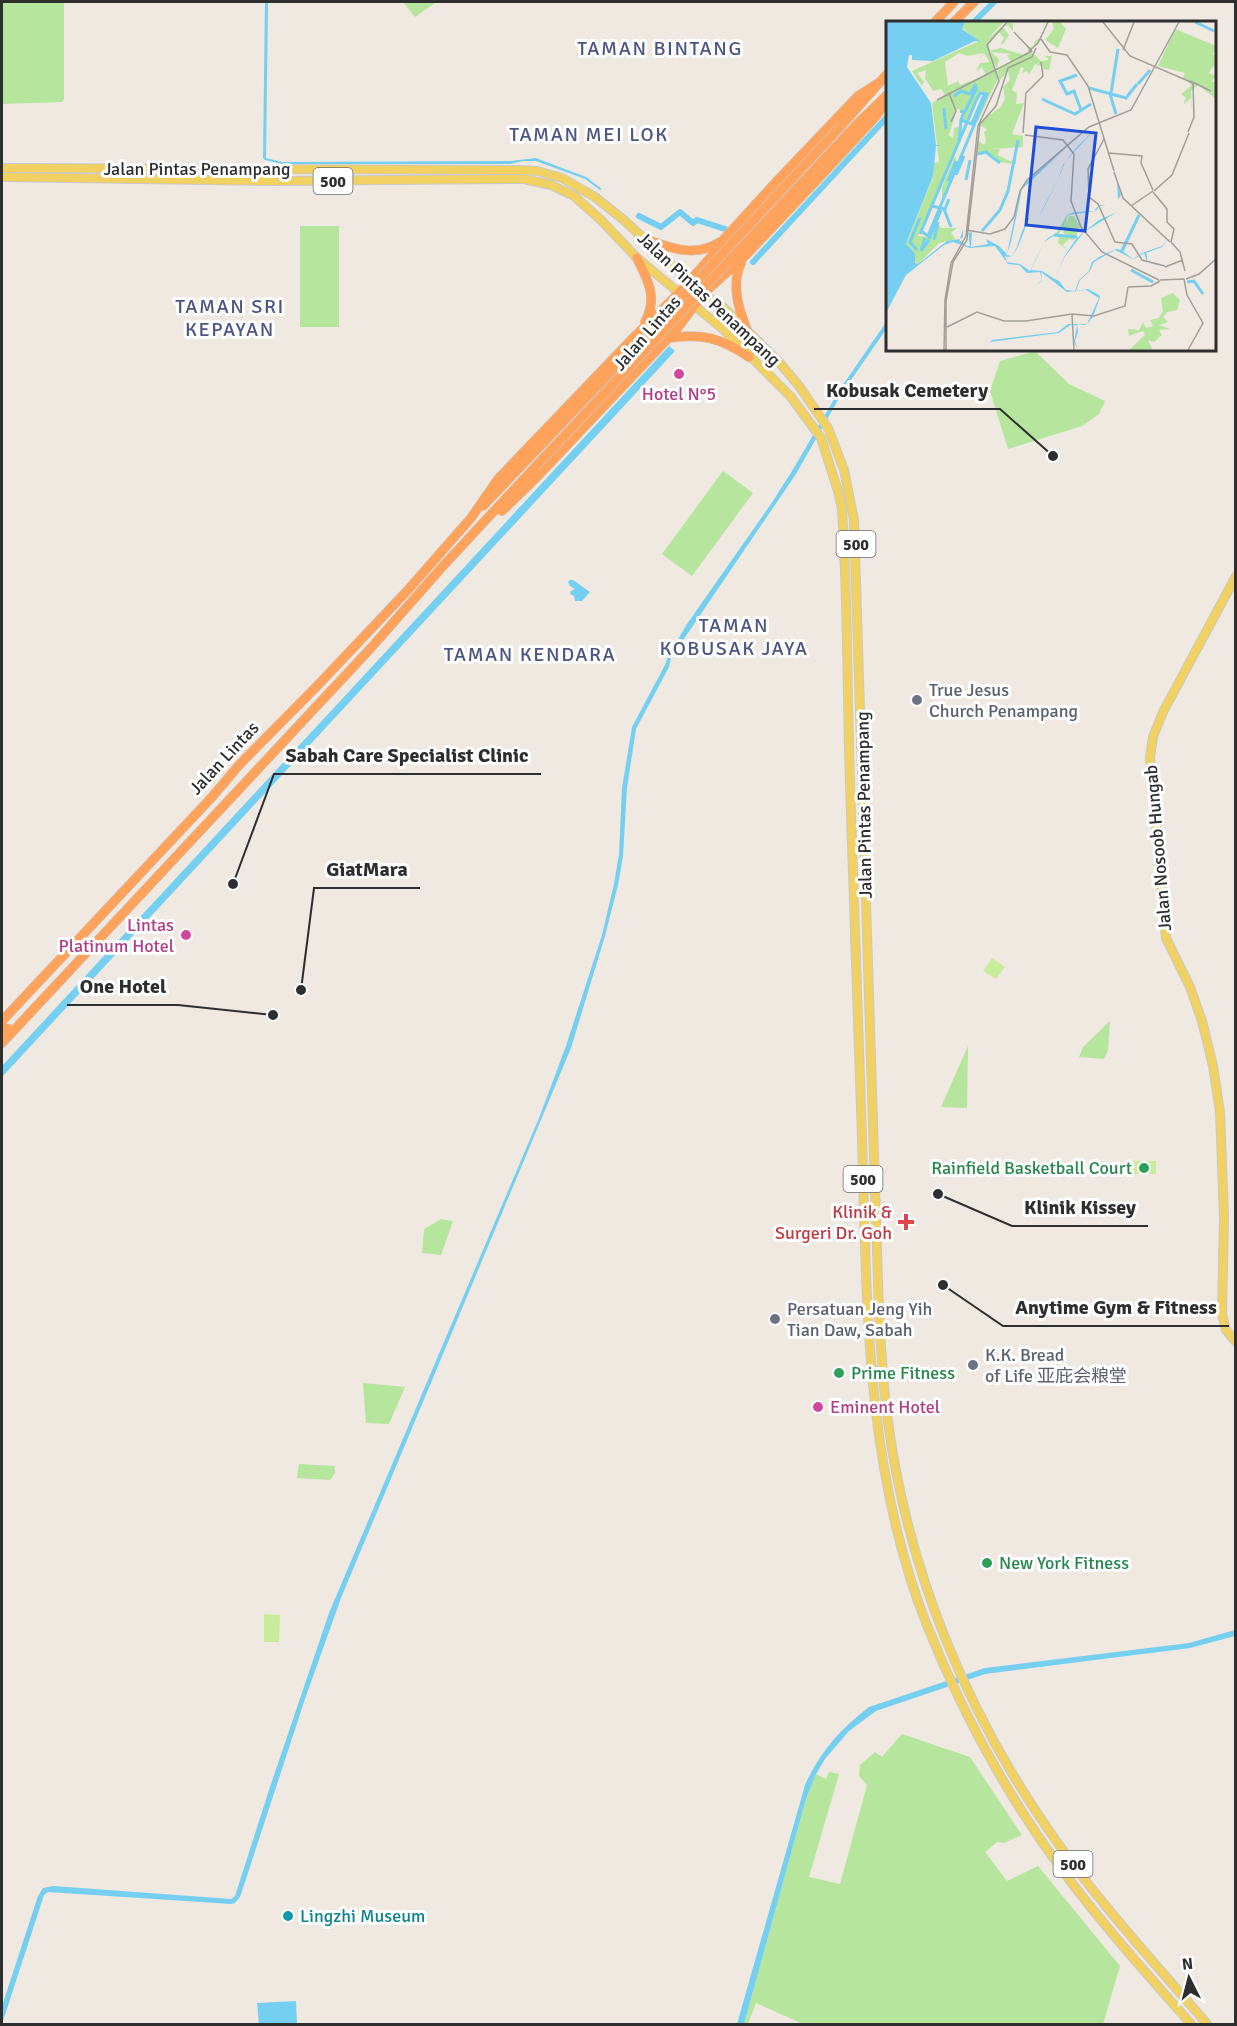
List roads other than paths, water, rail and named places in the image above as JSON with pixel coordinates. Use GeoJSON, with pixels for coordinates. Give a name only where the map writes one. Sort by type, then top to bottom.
{"type":"FeatureCollection","features":[{"type":"Feature","properties":{"kind":"highway"},"geometry":{"type":"LineString","coordinates":[[935,21],[954,2]]}},
{"type":"Feature","properties":{"kind":"highway"},"geometry":{"type":"LineString","coordinates":[[955,21],[974,2]]}},
{"type":"Feature","properties":{"kind":"highway","name":"Jalan Lintas"},"geometry":{"type":"LineString","coordinates":[[428,585],[886,76]]}},
{"type":"Feature","properties":{"kind":"highway","name":"Jalan Lintas"},"geometry":{"type":"LineString","coordinates":[[4,1036],[428,585],[531,483],[676,330],[693,306],[695,289],[711,257],[724,239],[858,96],[880,82]]}},
{"type":"Feature","properties":{"kind":"highway"},"geometry":{"type":"LineString","coordinates":[[695,289],[728,262],[886,96]]}},
{"type":"Feature","properties":{"kind":"highway","name":"Jalan Lintas"},"geometry":{"type":"LineString","coordinates":[[471,518],[498,479],[634,336],[678,294],[695,289],[728,272],[877,115],[886,102]]}},
{"type":"Feature","properties":{"kind":"highway"},"geometry":{"type":"LineString","coordinates":[[645,239],[684,251],[710,248],[724,239]]}},
{"type":"Feature","properties":{"kind":"highway"},"geometry":{"type":"LineString","coordinates":[[747,254],[737,273],[736,287],[741,313],[749,335]]}},
{"type":"Feature","properties":{"kind":"highway"},"geometry":{"type":"LineString","coordinates":[[711,257],[707,269],[709,278],[719,279],[728,272]]}},
{"type":"Feature","properties":{"kind":"highway"},"geometry":{"type":"LineString","coordinates":[[634,336],[647,320],[652,299],[650,283],[637,258]]}},
{"type":"Feature","properties":{"kind":"highway","name":"Jalan Lintas"},"geometry":{"type":"LineString","coordinates":[[2,1021],[176,833],[407,591],[471,518],[674,306],[695,289]]}},
{"type":"Feature","properties":{"kind":"highway"},"geometry":{"type":"LineString","coordinates":[[662,308],[672,305],[681,308],[683,315],[676,330]]}},
{"type":"Feature","properties":{"kind":"highway"},"geometry":{"type":"LineString","coordinates":[[668,338],[687,336],[711,338],[727,343],[750,357]]}},
{"type":"Feature","properties":{"kind":"highway"},"geometry":{"type":"LineString","coordinates":[[176,833],[185,838],[205,824]]}},
{"type":"Feature","properties":{"kind":"main road","name":"Jalan Pintas Penampang"},"geometry":{"type":"LineString","coordinates":[[2,168],[528,170],[548,174],[573,183],[626,220],[695,289],[714,299],[790,375],[820,415],[828,428],[844,470],[854,520],[858,589],[879,1314],[888,1422],[900,1492],[921,1570],[959,1673],[1001,1754],[1052,1836],[1207,2025]]}},
{"type":"Feature","properties":{"kind":"main road","name":"Jalan Pintas Penampang"},"geometry":{"type":"LineString","coordinates":[[2,177],[272,181],[524,179],[551,185],[574,196],[601,220],[637,258],[724,330],[791,397],[821,438],[838,491],[842,519],[866,1301],[875,1420],[890,1500],[918,1603],[948,1676],[984,1749],[1040,1839],[1094,1911],[1191,2025]]}},
{"type":"Feature","properties":{"kind":"main road"},"geometry":{"type":"LineString","coordinates":[[724,330],[734,319]]}},
{"type":"Feature","properties":{"kind":"main road","name":"Jalan Nosoob Hungab"},"geometry":{"type":"LineString","coordinates":[[1236,576],[1163,712],[1153,737],[1150,757],[1165,931],[1171,951],[1190,987],[1202,1021],[1221,1112],[1224,1217],[1222,1314],[1226,1330],[1236,1342]]}},
{"type":"Feature","properties":{"kind":"main road"},"geometry":{"type":"LineString","coordinates":[[856,926],[861,921],[861,896],[865,888]]}},
{"type":"Feature","properties":{"kind":"main road"},"geometry":{"type":"LineString","coordinates":[[860,1063],[864,1051],[871,1047]]}},
{"type":"Feature","properties":{"kind":"water"},"geometry":{"type":"Polygon","coordinates":[[[265,2],[268,2],[266,158],[282,162],[510,161],[536,158],[586,177],[602,189],[600,190],[585,179],[536,161],[510,164],[282,164],[265,160],[263,158],[265,2]]]}},
{"type":"Feature","properties":{"kind":"water"},"geometry":{"type":"Polygon","coordinates":[[[886,322],[886,329],[842,393],[796,474],[671,658],[669,667],[636,729],[627,788],[623,856],[618,885],[571,1048],[341,1598],[240,1897],[231,1904],[48,1892],[44,1895],[2,2024],[2,2006],[38,1896],[43,1888],[53,1886],[231,1899],[235,1896],[329,1613],[539,1118],[566,1046],[602,935],[614,884],[619,854],[622,788],[632,727],[687,624],[771,504],[840,389],[886,322]]]}},
{"type":"Feature","properties":{"kind":"water"},"geometry":{"type":"Polygon","coordinates":[[[669,346],[675,351],[2,1077],[2,1066],[669,346]]]}},
{"type":"Feature","properties":{"kind":"water"},"geometry":{"type":"Polygon","coordinates":[[[570,580],[590,592],[582,601],[575,601],[574,596],[570,594],[575,589],[570,586],[568,582],[570,580]]]}},
{"type":"Feature","properties":{"kind":"water"},"geometry":{"type":"Polygon","coordinates":[[[1235,1630],[1235,1636],[1190,1648],[985,1674],[876,1711],[849,1731],[825,1759],[806,1799],[744,2024],[737,2024],[805,1785],[817,1762],[840,1732],[869,1707],[985,1668],[1189,1643],[1235,1630]]]}},
{"type":"Feature","properties":{"kind":"water"},"geometry":{"type":"Polygon","coordinates":[[[296,2001],[297,2024],[259,2024],[257,2003],[296,2001]]]}},
{"type":"Feature","properties":{"kind":"waterway"},"geometry":{"type":"LineString","coordinates":[[975,21],[994,2]]}},
{"type":"Feature","properties":{"kind":"waterway"},"geometry":{"type":"LineString","coordinates":[[753,262],[886,118]]}},
{"type":"Feature","properties":{"kind":"waterway"},"geometry":{"type":"LineString","coordinates":[[639,216],[661,227],[680,212],[693,223],[697,220],[725,229]]}},
{"type":"Feature","properties":{"kind":"place","name":"Hotel N°5"},"geometry":{"type":"Point","coordinates":[679,374]}},
{"type":"Feature","properties":{"kind":"place","name":"Kobusak Cemetery"},"geometry":{"type":"Point","coordinates":[1053,456]}},
{"type":"Feature","properties":{"kind":"place","name":"True Jesus Church Penampang"},"geometry":{"type":"Point","coordinates":[917,700]}},
{"type":"Feature","properties":{"kind":"place","name":"Sabah Care Specialist Clinic"},"geometry":{"type":"Point","coordinates":[233,884]}},
{"type":"Feature","properties":{"kind":"place","name":"Lintas Platinum Hotel"},"geometry":{"type":"Point","coordinates":[186,935]}},
{"type":"Feature","properties":{"kind":"place","name":"GiatMara"},"geometry":{"type":"Point","coordinates":[301,990]}},
{"type":"Feature","properties":{"kind":"place","name":"One Hotel"},"geometry":{"type":"Point","coordinates":[273,1015]}},
{"type":"Feature","properties":{"kind":"place","name":"Rainfield Basketball Court"},"geometry":{"type":"Point","coordinates":[1144,1168]}},
{"type":"Feature","properties":{"kind":"place","name":"Klinik Kissey"},"geometry":{"type":"Point","coordinates":[938,1194]}},
{"type":"Feature","properties":{"kind":"place","name":"Klinik & Surgeri Dr. Goh"},"geometry":{"type":"Point","coordinates":[906,1222]}},
{"type":"Feature","properties":{"kind":"place","name":"Anytime Gym & Fitness"},"geometry":{"type":"Point","coordinates":[943,1285]}},
{"type":"Feature","properties":{"kind":"place","name":"Persatuan Jeng Yih Tian Daw, Sabah"},"geometry":{"type":"Point","coordinates":[775,1319]}},
{"type":"Feature","properties":{"kind":"place","name":"K.K. Bread of Life 亚庇会粮堂"},"geometry":{"type":"Point","coordinates":[973,1365]}},
{"type":"Feature","properties":{"kind":"place","name":"Prime Fitness"},"geometry":{"type":"Point","coordinates":[839,1373]}},
{"type":"Feature","properties":{"kind":"place","name":"Eminent Hotel"},"geometry":{"type":"Point","coordinates":[818,1407]}},
{"type":"Feature","properties":{"kind":"place","name":"New York Fitness"},"geometry":{"type":"Point","coordinates":[987,1563]}},
{"type":"Feature","properties":{"kind":"place","name":"Lingzhi Museum"},"geometry":{"type":"Point","coordinates":[288,1916]}},
{"type":"Feature","properties":{"kind":"district","name":"TAMAN BINTANG"},"geometry":{"type":"Point","coordinates":[660,48]}},
{"type":"Feature","properties":{"kind":"district","name":"TAMAN MEI LOK"},"geometry":{"type":"Point","coordinates":[589,134]}},
{"type":"Feature","properties":{"kind":"district","name":"TAMAN SRI KEPAYAN"},"geometry":{"type":"Point","coordinates":[230,318]}},
{"type":"Feature","properties":{"kind":"district","name":"TAMAN KOBUSAK JAYA"},"geometry":{"type":"Point","coordinates":[734,636]}},
{"type":"Feature","properties":{"kind":"district","name":"TAMAN KENDARA"},"geometry":{"type":"Point","coordinates":[530,654]}}]}
